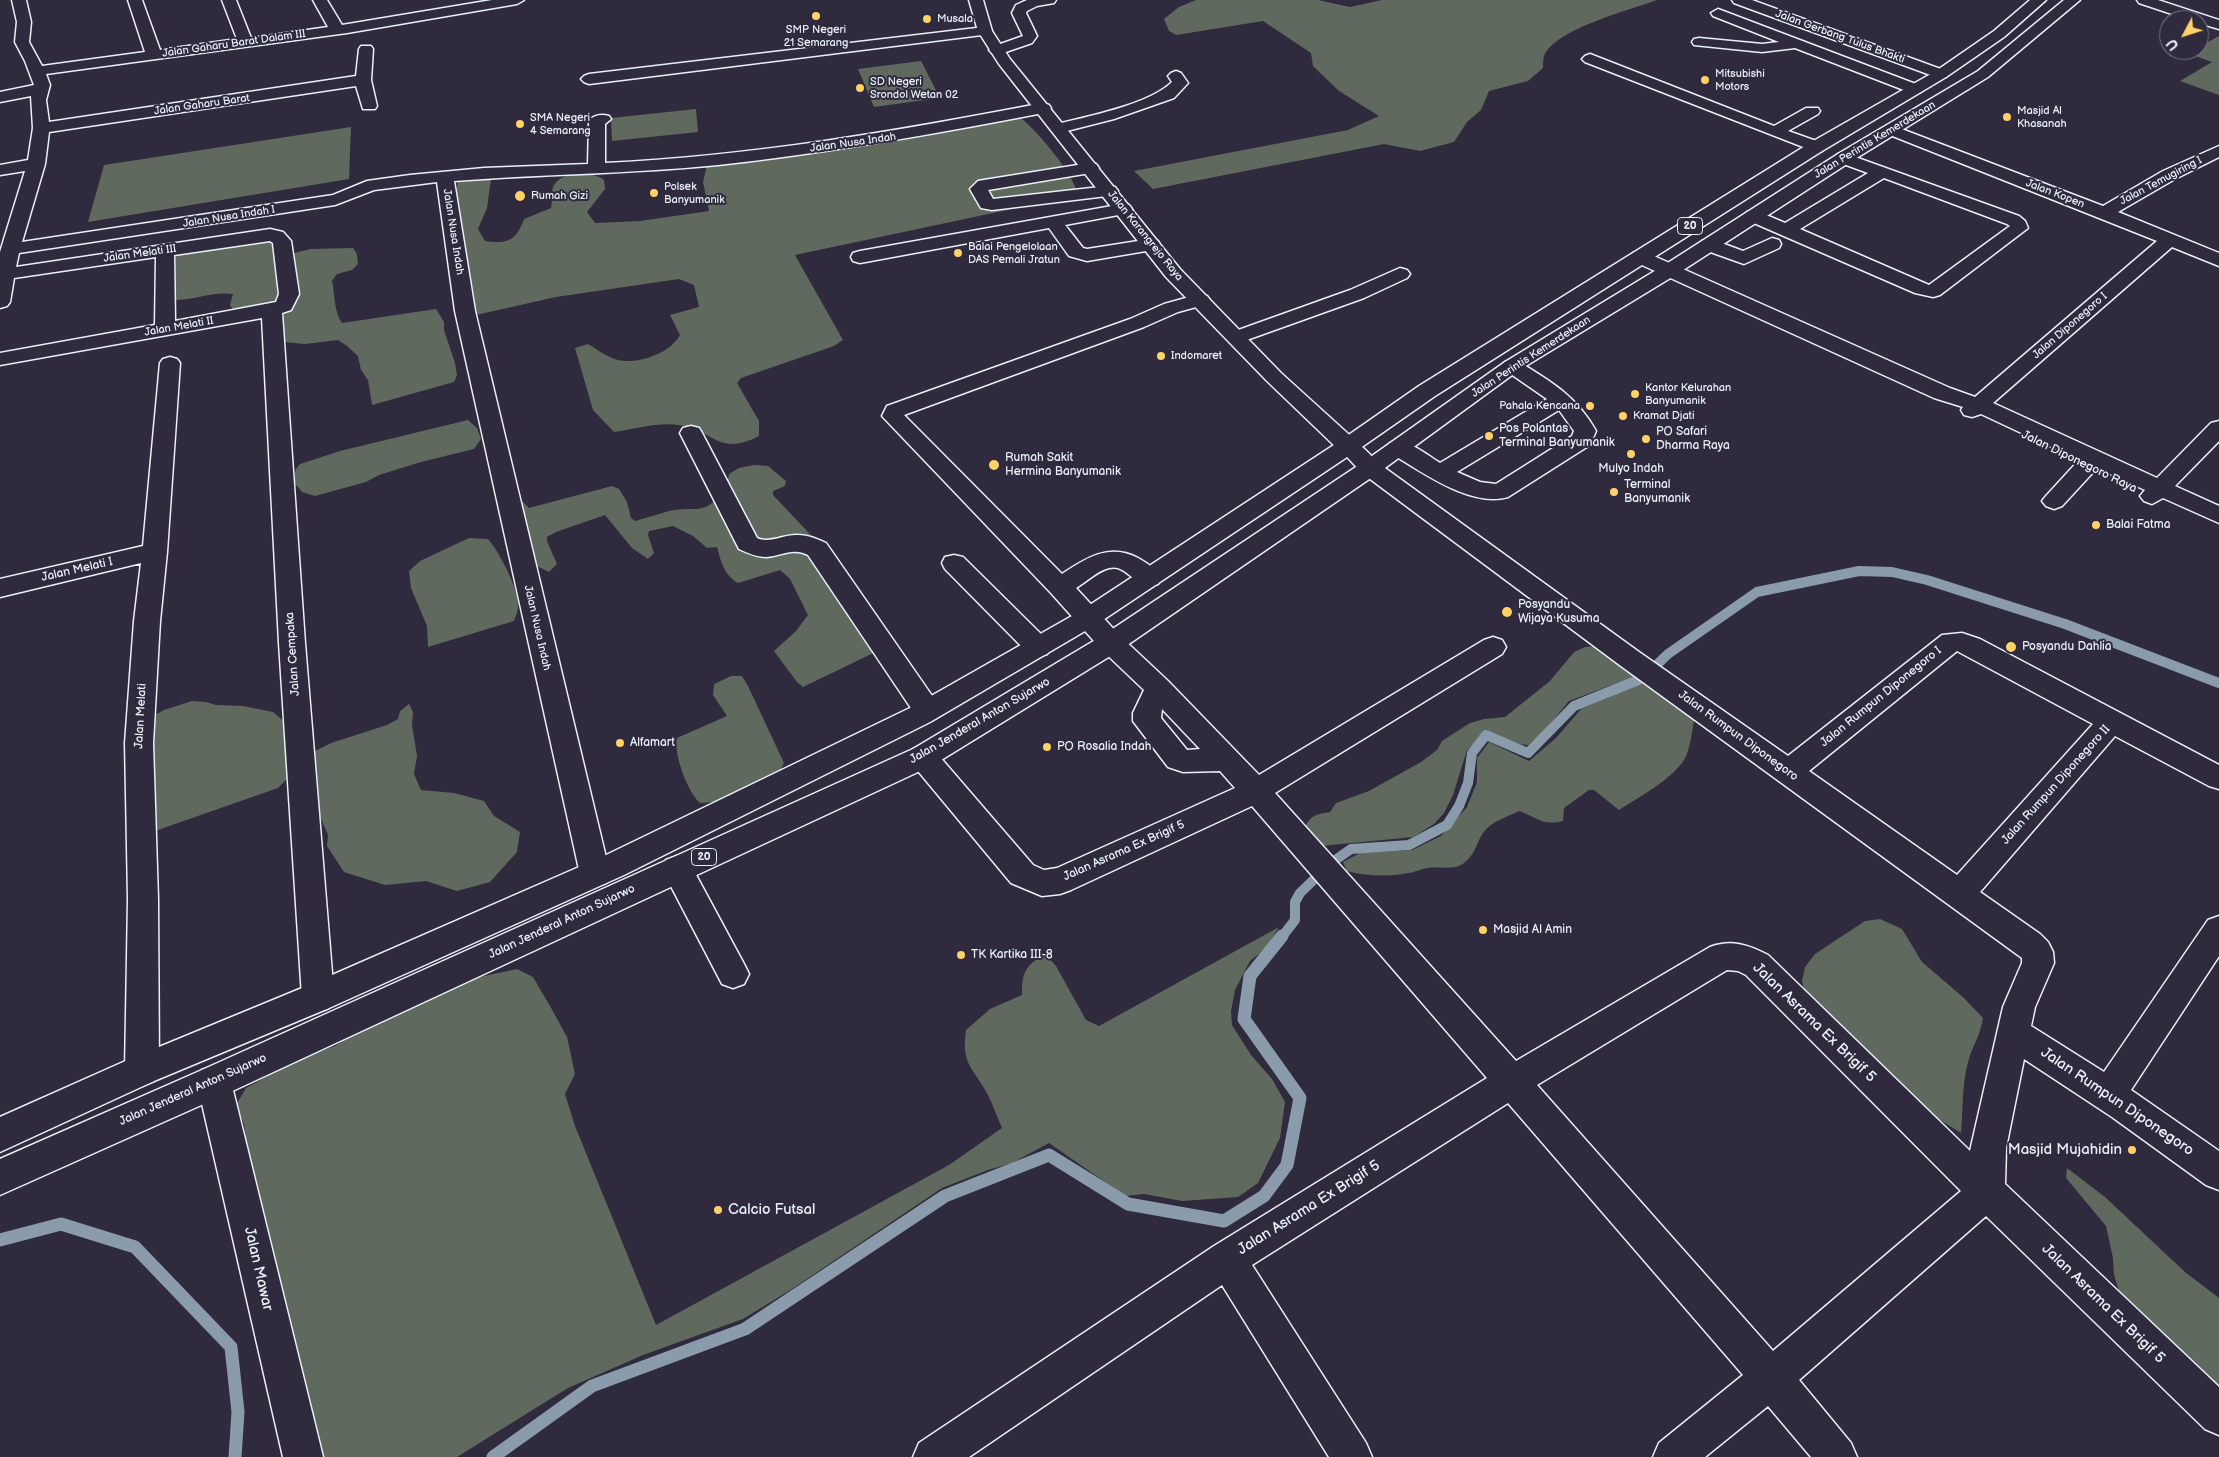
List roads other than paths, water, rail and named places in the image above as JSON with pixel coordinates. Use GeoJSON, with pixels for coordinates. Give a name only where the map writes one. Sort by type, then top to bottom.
{"type":"FeatureCollection","features":[{"type":"Feature","properties":{"kind":"main road"},"geometry":{"type":"LineString","coordinates":[[1,296],[10,249],[36,165],[41,128],[38,100],[42,85],[22,42],[24,22],[19,0]]}},
{"type":"Feature","properties":{"kind":"main road"},"geometry":{"type":"LineString","coordinates":[[135,0],[154,54]]}},
{"type":"Feature","properties":{"kind":"main road"},"geometry":{"type":"LineString","coordinates":[[229,0],[245,42]]}},
{"type":"Feature","properties":{"kind":"main road"},"geometry":{"type":"LineString","coordinates":[[320,0],[337,30]]}},
{"type":"Feature","properties":{"kind":"main road"},"geometry":{"type":"LineString","coordinates":[[419,0],[431,13]]}},
{"type":"Feature","properties":{"kind":"main road","name":"Jalan Gaharu Barat Dalam III"},"geometry":{"type":"LineString","coordinates":[[37,71],[337,30],[517,0]]}},
{"type":"Feature","properties":{"kind":"main road","name":"Jalan Karangrejo Raya"},"geometry":{"type":"LineString","coordinates":[[976,0],[985,31],[998,50],[1173,273],[1344,449],[1370,468]]}},
{"type":"Feature","properties":{"kind":"main road"},"geometry":{"type":"LineString","coordinates":[[998,50],[1027,40],[1030,36],[1019,13],[1021,8],[1034,2],[1049,0]]}},
{"type":"Feature","properties":{"kind":"main road","name":"Jalan Perintis Kemerdekaan"},"geometry":{"type":"LineString","coordinates":[[1344,449],[1427,391],[1816,147],[1940,74],[1999,34],[2039,0]]}},
{"type":"Feature","properties":{"kind":"main road","name":"Jalan Perintis Kemerdekaan"},"geometry":{"type":"LineString","coordinates":[[1370,468],[1512,366],[1670,270],[1844,158],[1983,74],[2072,0]]}},
{"type":"Feature","properties":{"kind":"main road"},"geometry":{"type":"LineString","coordinates":[[2144,0],[2219,25]]}},
{"type":"Feature","properties":{"kind":"main road","name":"Jalan Gerbang Tulus Bhakti"},"geometry":{"type":"LineString","coordinates":[[1752,2],[1940,74]]}},
{"type":"Feature","properties":{"kind":"main road","name":"Jalan Gerbang Tulus Bhakti"},"geometry":{"type":"LineString","coordinates":[[1718,13],[1915,89]]}},
{"type":"Feature","properties":{"kind":"main road"},"geometry":{"type":"LineString","coordinates":[[1716,29],[1767,48]]}},
{"type":"Feature","properties":{"kind":"main road"},"geometry":{"type":"LineString","coordinates":[[589,79],[985,31]]}},
{"type":"Feature","properties":{"kind":"main road"},"geometry":{"type":"LineString","coordinates":[[1699,42],[1767,48],[1799,44]]}},
{"type":"Feature","properties":{"kind":"main road"},"geometry":{"type":"LineString","coordinates":[[366,49],[363,80],[369,106]]}},
{"type":"Feature","properties":{"kind":"main road"},"geometry":{"type":"LineString","coordinates":[[1590,59],[1775,132],[2013,220],[2019,225],[2019,228],[1932,290],[1922,289],[1753,216]]}},
{"type":"Feature","properties":{"kind":"main road"},"geometry":{"type":"LineString","coordinates":[[1059,128],[1108,116],[1168,95],[1180,83],[1176,76]]}},
{"type":"Feature","properties":{"kind":"main road","name":"Jalan Gaharu Barat"},"geometry":{"type":"LineString","coordinates":[[41,128],[363,80]]}},
{"type":"Feature","properties":{"kind":"main road"},"geometry":{"type":"LineString","coordinates":[[0,97],[41,90]]}},
{"type":"Feature","properties":{"kind":"main road","name":"Jalan Nusa Indah"},"geometry":{"type":"LineString","coordinates":[[595,874],[465,311],[445,177],[670,164],[776,154],[898,136],[1043,108]]}},
{"type":"Feature","properties":{"kind":"main road"},"geometry":{"type":"LineString","coordinates":[[1775,132],[1812,111]]}},
{"type":"Feature","properties":{"kind":"main road"},"geometry":{"type":"LineString","coordinates":[[596,169],[597,121],[603,119]]}},
{"type":"Feature","properties":{"kind":"main road","name":"Jalan Kopen"},"geometry":{"type":"LineString","coordinates":[[1891,130],[2219,260]]}},
{"type":"Feature","properties":{"kind":"main road","name":"Jalan Temugiring I"},"geometry":{"type":"LineString","coordinates":[[2104,213],[2169,175],[2219,150]]}},
{"type":"Feature","properties":{"kind":"main road"},"geometry":{"type":"LineString","coordinates":[[0,170],[36,165]]}},
{"type":"Feature","properties":{"kind":"main road"},"geometry":{"type":"LineString","coordinates":[[1090,168],[984,185],[979,189],[986,204],[992,205],[1109,191]]}},
{"type":"Feature","properties":{"kind":"main road"},"geometry":{"type":"LineString","coordinates":[[1786,230],[1882,172]]}},
{"type":"Feature","properties":{"kind":"main road","name":"Jalan Nusa Indah I"},"geometry":{"type":"LineString","coordinates":[[10,249],[335,200],[373,186],[445,177]]}},
{"type":"Feature","properties":{"kind":"main road"},"geometry":{"type":"LineString","coordinates":[[860,257],[1123,209]]}},
{"type":"Feature","properties":{"kind":"main road"},"geometry":{"type":"LineString","coordinates":[[1054,222],[1076,252],[1080,254],[1087,255],[1151,246]]}},
{"type":"Feature","properties":{"kind":"main road","name":"Jalan Melati III"},"geometry":{"type":"LineString","coordinates":[[5,274],[270,235],[276,236],[282,241],[289,294],[284,306],[272,310]]}},
{"type":"Feature","properties":{"kind":"main road","name":"Jalan Diponegoro I"},"geometry":{"type":"LineString","coordinates":[[1976,408],[2168,241]]}},
{"type":"Feature","properties":{"kind":"main road"},"geometry":{"type":"LineString","coordinates":[[1709,245],[1744,258],[1772,244]]}},
{"type":"Feature","properties":{"kind":"main road"},"geometry":{"type":"LineString","coordinates":[[165,251],[165,329]]}},
{"type":"Feature","properties":{"kind":"main road"},"geometry":{"type":"LineString","coordinates":[[1640,257],[1670,270]]}},
{"type":"Feature","properties":{"kind":"main road","name":"Jalan Diponegoro Raya"},"geometry":{"type":"LineString","coordinates":[[1670,270],[1942,392],[2156,492],[2219,527]]}},
{"type":"Feature","properties":{"kind":"main road"},"geometry":{"type":"LineString","coordinates":[[1237,337],[1357,294],[1400,274]]}},
{"type":"Feature","properties":{"kind":"main road"},"geometry":{"type":"LineString","coordinates":[[1200,300],[1171,308],[894,411],[894,416],[1060,587],[1111,643],[1159,688],[1256,792],[1771,1378],[1837,1457]]}},
{"type":"Feature","properties":{"kind":"main road","name":"Jalan Melati II"},"geometry":{"type":"LineString","coordinates":[[0,359],[272,310]]}},
{"type":"Feature","properties":{"kind":"main road","name":"Jalan Cempaka"},"geometry":{"type":"LineString","coordinates":[[272,310],[292,643],[318,997]]}},
{"type":"Feature","properties":{"kind":"main road"},"geometry":{"type":"LineString","coordinates":[[1136,322],[1182,324],[1215,316]]}},
{"type":"Feature","properties":{"kind":"main road","name":"Jalan Melati"},"geometry":{"type":"LineString","coordinates":[[142,1070],[143,899],[139,743],[146,621],[155,552],[170,363]]}},
{"type":"Feature","properties":{"kind":"main road"},"geometry":{"type":"LineString","coordinates":[[1398,448],[1475,489],[1500,492],[1582,440],[1585,431],[1580,420],[1562,399],[1512,366]]}},
{"type":"Feature","properties":{"kind":"main road"},"geometry":{"type":"LineString","coordinates":[[1441,472],[1562,399]]}},
{"type":"Feature","properties":{"kind":"main road","name":"Jalan Diponegoro Raya"},"geometry":{"type":"LineString","coordinates":[[1976,408],[2087,465],[2219,515]]}},
{"type":"Feature","properties":{"kind":"main road"},"geometry":{"type":"LineString","coordinates":[[2156,492],[2219,428]]}},
{"type":"Feature","properties":{"kind":"main road"},"geometry":{"type":"LineString","coordinates":[[691,433],[748,543],[756,549],[762,550],[797,542],[807,543],[817,549],[927,710]]}},
{"type":"Feature","properties":{"kind":"main road","name":"20"},"geometry":{"type":"LineString","coordinates":[[0,1135],[142,1070],[318,997],[595,874],[927,710],[1088,618],[1344,449]]}},
{"type":"Feature","properties":{"kind":"main road"},"geometry":{"type":"LineString","coordinates":[[2054,502],[2087,465]]}},
{"type":"Feature","properties":{"kind":"main road","name":"Jalan Jenderal Anton Sujarwo"},"geometry":{"type":"LineString","coordinates":[[0,1177],[214,1082],[923,757],[1111,643],[1370,468]]}},
{"type":"Feature","properties":{"kind":"main road","name":"Jalan Rumpun Diponegoro"},"geometry":{"type":"LineString","coordinates":[[1370,468],[1630,659],[2029,944],[2037,952],[2038,963],[2018,1007],[1988,1148],[1987,1192]]}},
{"type":"Feature","properties":{"kind":"main road","name":"Jalan Melati I"},"geometry":{"type":"LineString","coordinates":[[0,588],[155,552]]}},
{"type":"Feature","properties":{"kind":"main road"},"geometry":{"type":"LineString","coordinates":[[1060,587],[1104,560],[1116,557],[1132,563],[1148,578]]}},
{"type":"Feature","properties":{"kind":"main road"},"geometry":{"type":"LineString","coordinates":[[954,563],[1038,647]]}},
{"type":"Feature","properties":{"kind":"main road","name":"Jalan Rumpun Diponegoro I"},"geometry":{"type":"LineString","coordinates":[[1788,772],[1951,642],[1962,642],[1971,646],[2112,721]]}},
{"type":"Feature","properties":{"kind":"main road","name":"Jalan Asrama Ex Brigif 5"},"geometry":{"type":"LineString","coordinates":[[923,757],[1022,874],[1042,883],[1060,881],[1256,792],[1493,646]]}},
{"type":"Feature","properties":{"kind":"main road","name":"Jalan Rumpun Diponegoro II"},"geometry":{"type":"LineString","coordinates":[[1958,894],[2112,721],[2219,778]]}},
{"type":"Feature","properties":{"kind":"main road"},"geometry":{"type":"LineString","coordinates":[[677,869],[733,974]]}},
{"type":"Feature","properties":{"kind":"main road"},"geometry":{"type":"LineString","coordinates":[[2108,1095],[2219,930]]}},
{"type":"Feature","properties":{"kind":"main road","name":"Jalan Asrama Ex Brigif 5"},"geometry":{"type":"LineString","coordinates":[[1352,1457],[1227,1259],[1512,1082],[1721,957],[1732,955],[1742,957],[1757,965],[1987,1192],[2219,1415]]}},
{"type":"Feature","properties":{"kind":"main road","name":"Jalan Rumpun Diponegoro"},"geometry":{"type":"LineString","coordinates":[[2014,1032],[2219,1172]]}},
{"type":"Feature","properties":{"kind":"main road","name":"Jalan Mawar"},"geometry":{"type":"LineString","coordinates":[[214,1082],[303,1457]]}},
{"type":"Feature","properties":{"kind":"main road"},"geometry":{"type":"LineString","coordinates":[[1673,1457],[1771,1378],[1987,1192]]}},
{"type":"Feature","properties":{"kind":"main road"},"geometry":{"type":"LineString","coordinates":[[932,1457],[1227,1259]]}},
{"type":"Feature","properties":{"kind":"waterway"},"geometry":{"type":"LineString","coordinates":[[1281,938],[1295,920],[1295,902],[1300,893],[1331,863],[1351,849],[1409,845],[1447,825],[1459,806],[1468,783],[1472,753],[1486,735],[1528,753],[1574,706],[1643,678],[1668,654],[1757,592],[1859,571],[1892,572],[1927,580],[2065,624],[2219,683]]}},
{"type":"Feature","properties":{"kind":"waterway"},"geometry":{"type":"LineString","coordinates":[[493,1457],[592,1386],[745,1329],[945,1196],[1049,1155],[1128,1204],[1224,1221],[1264,1196],[1287,1165],[1300,1098],[1244,1019],[1250,976],[1282,936]]}},
{"type":"Feature","properties":{"kind":"waterway"},"geometry":{"type":"LineString","coordinates":[[0,1240],[61,1224],[135,1247],[231,1347],[238,1412],[235,1457]]}},
{"type":"Feature","properties":{"kind":"place","name":"SMP Negeri 21 Semarang"},"geometry":{"type":"Point","coordinates":[816,16]}},
{"type":"Feature","properties":{"kind":"place","name":"Musala"},"geometry":{"type":"Point","coordinates":[927,19]}},
{"type":"Feature","properties":{"kind":"place","name":"Mitsubishi Motors"},"geometry":{"type":"Point","coordinates":[1705,80]}},
{"type":"Feature","properties":{"kind":"place","name":"SD Negeri Srondol Wetan 02"},"geometry":{"type":"Point","coordinates":[860,88]}},
{"type":"Feature","properties":{"kind":"place","name":"Masjid Al Khasanah"},"geometry":{"type":"Point","coordinates":[2007,117]}},
{"type":"Feature","properties":{"kind":"place","name":"SMA Negeri 4 Semarang"},"geometry":{"type":"Point","coordinates":[520,124]}},
{"type":"Feature","properties":{"kind":"place","name":"Polsek Banyumanik"},"geometry":{"type":"Point","coordinates":[654,193]}},
{"type":"Feature","properties":{"kind":"place","name":"Rumah Gizi"},"geometry":{"type":"Point","coordinates":[520,196]}},
{"type":"Feature","properties":{"kind":"place","name":"Balai Pengelolaan DAS Pemali Jratun"},"geometry":{"type":"Point","coordinates":[958,253]}},
{"type":"Feature","properties":{"kind":"place","name":"Indomaret"},"geometry":{"type":"Point","coordinates":[1161,356]}},
{"type":"Feature","properties":{"kind":"place","name":"Kantor Kelurahan Banyumanik"},"geometry":{"type":"Point","coordinates":[1635,394]}},
{"type":"Feature","properties":{"kind":"place","name":"Pahala Kencana"},"geometry":{"type":"Point","coordinates":[1590,406]}},
{"type":"Feature","properties":{"kind":"place","name":"Kramat Djati"},"geometry":{"type":"Point","coordinates":[1623,416]}},
{"type":"Feature","properties":{"kind":"place","name":"Pos Polantas Terminal Banyumanik"},"geometry":{"type":"Point","coordinates":[1489,436]}},
{"type":"Feature","properties":{"kind":"place","name":"PO Safari Dharma Raya"},"geometry":{"type":"Point","coordinates":[1646,439]}},
{"type":"Feature","properties":{"kind":"place","name":"Mulyo Indah"},"geometry":{"type":"Point","coordinates":[1631,454]}},
{"type":"Feature","properties":{"kind":"place","name":"Rumah Sakit Hermina Banyumanik"},"geometry":{"type":"Point","coordinates":[994,465]}},
{"type":"Feature","properties":{"kind":"place","name":"Terminal Banyumanik"},"geometry":{"type":"Point","coordinates":[1614,492]}},
{"type":"Feature","properties":{"kind":"place","name":"Balai Fatma"},"geometry":{"type":"Point","coordinates":[2096,525]}},
{"type":"Feature","properties":{"kind":"place","name":"Posyandu Wijaya Kusuma"},"geometry":{"type":"Point","coordinates":[1507,612]}},
{"type":"Feature","properties":{"kind":"place","name":"Posyandu Dahlia"},"geometry":{"type":"Point","coordinates":[2011,647]}},
{"type":"Feature","properties":{"kind":"place","name":"Alfamart"},"geometry":{"type":"Point","coordinates":[620,743]}},
{"type":"Feature","properties":{"kind":"place","name":"PO Rosalia Indah"},"geometry":{"type":"Point","coordinates":[1047,747]}},
{"type":"Feature","properties":{"kind":"place","name":"Masjid Al Amin"},"geometry":{"type":"Point","coordinates":[1483,930]}},
{"type":"Feature","properties":{"kind":"place","name":"TK Kartika III-8"},"geometry":{"type":"Point","coordinates":[961,955]}},
{"type":"Feature","properties":{"kind":"place","name":"Masjid Mujahidin"},"geometry":{"type":"Point","coordinates":[2132,1150]}},
{"type":"Feature","properties":{"kind":"place","name":"Calcio Futsal"},"geometry":{"type":"Point","coordinates":[718,1210]}}]}
